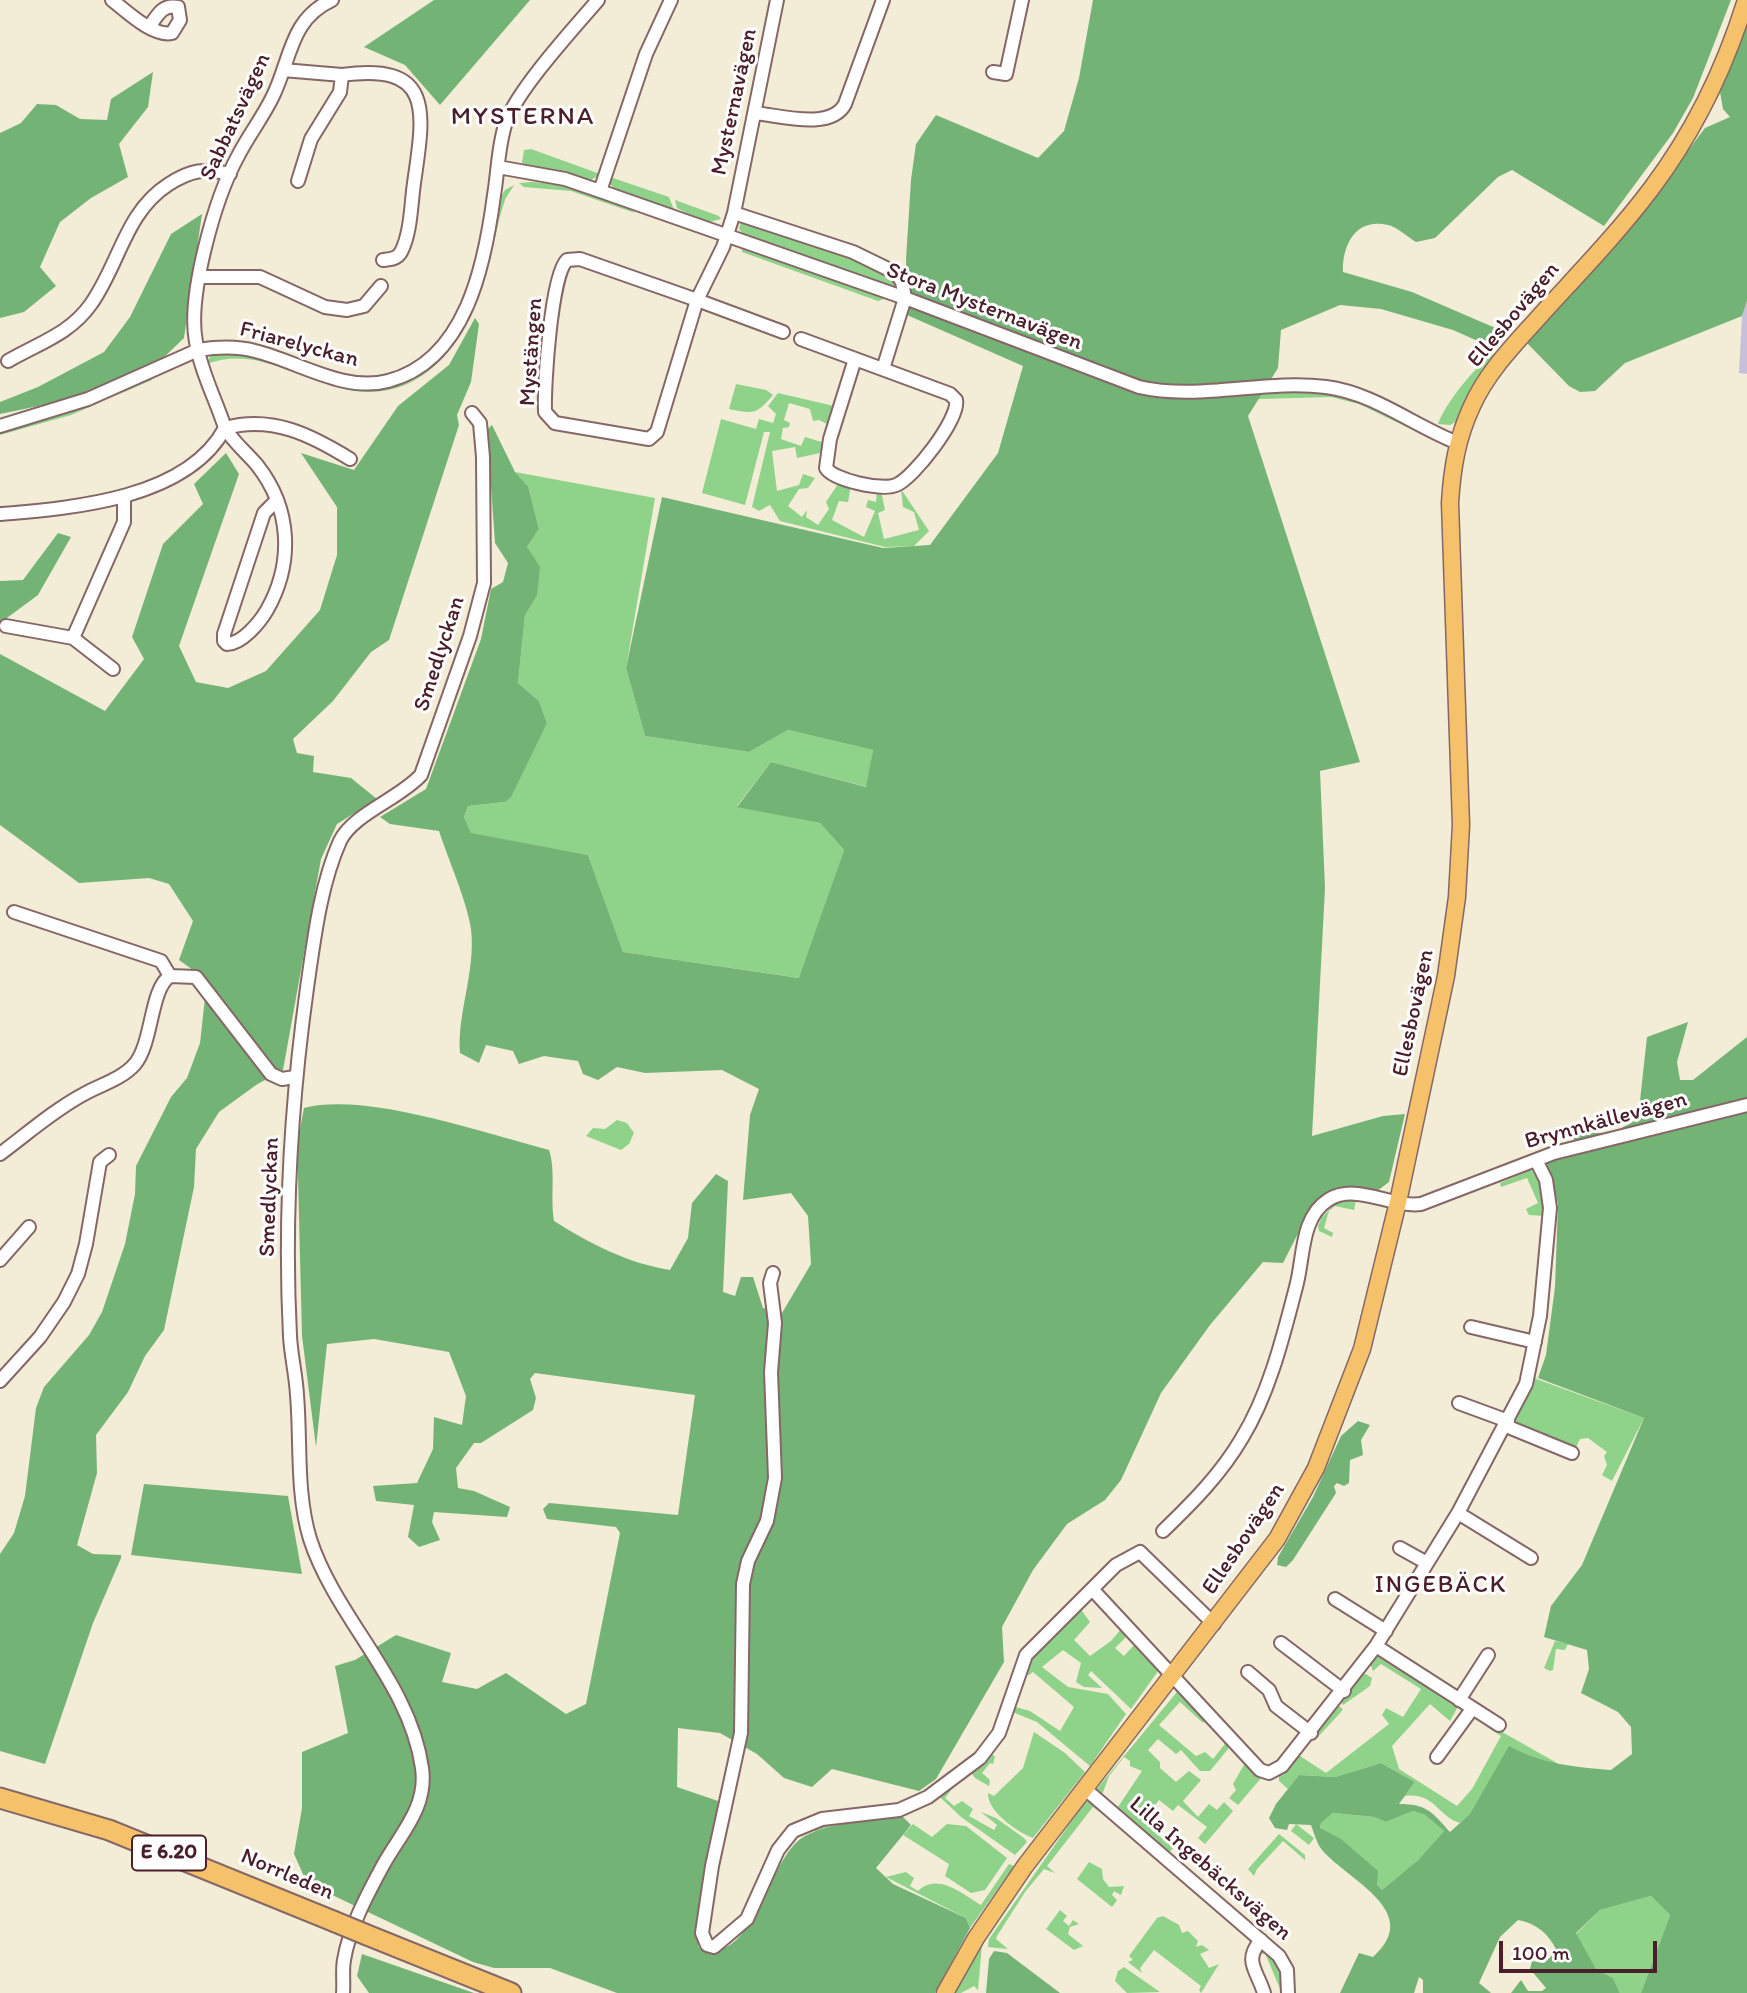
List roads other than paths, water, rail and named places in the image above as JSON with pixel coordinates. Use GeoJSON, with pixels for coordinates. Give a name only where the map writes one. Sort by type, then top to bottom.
{"type":"FeatureCollection","features":[{"type":"Feature","properties":{"kind":"highway","name":"Norrleden"},"geometry":{"type":"LineString","coordinates":[[0,1798],[109,1829],[511,1993]]}},
{"type":"Feature","properties":{"kind":"main road","name":"Ellesbovägen"},"geometry":{"type":"LineString","coordinates":[[945,1993],[976,1938],[1084,1788],[1214,1624],[1277,1539],[1316,1468],[1363,1349],[1398,1202],[1447,971],[1457,897],[1461,825],[1450,503],[1452,470],[1458,443],[1473,404],[1503,358],[1618,228],[1677,153],[1721,70],[1746,0]]}},
{"type":"Feature","properties":{"kind":"street"},"geometry":{"type":"LineString","coordinates":[[111,0],[150,26]]}},
{"type":"Feature","properties":{"kind":"street","name":"Sabbatsvägen"},"geometry":{"type":"LineString","coordinates":[[225,428],[198,350],[194,325],[200,276],[230,174],[274,96],[300,25],[316,9],[332,0]]}},
{"type":"Feature","properties":{"kind":"street","name":"Friarelyckan"},"geometry":{"type":"LineString","coordinates":[[0,426],[88,399],[198,350],[235,347],[255,350],[362,383],[387,382],[419,368],[452,335],[475,284],[487,241],[506,123],[513,107],[598,0]]}},
{"type":"Feature","properties":{"kind":"street"},"geometry":{"type":"LineString","coordinates":[[600,191],[646,54],[671,0]]}},
{"type":"Feature","properties":{"kind":"street","name":"Mysternavägen"},"geometry":{"type":"LineString","coordinates":[[727,235],[734,214],[777,0]]}},
{"type":"Feature","properties":{"kind":"street"},"geometry":{"type":"LineString","coordinates":[[754,113],[821,119],[836,116],[845,104],[883,0]]}},
{"type":"Feature","properties":{"kind":"street"},"geometry":{"type":"LineString","coordinates":[[993,72],[1006,75],[1022,0]]}},
{"type":"Feature","properties":{"kind":"street"},"geometry":{"type":"LineString","coordinates":[[284,70],[342,75],[379,72],[398,77],[414,92],[421,109],[416,169],[405,235],[401,252],[394,259],[383,260]]}},
{"type":"Feature","properties":{"kind":"street"},"geometry":{"type":"LineString","coordinates":[[298,181],[311,139],[340,92],[342,75]]}},
{"type":"Feature","properties":{"kind":"street","name":"Stora Mysternavägen"},"geometry":{"type":"LineString","coordinates":[[498,167],[565,179],[600,191],[905,298],[1082,368],[1139,387],[1180,391],[1291,386],[1333,388],[1373,401],[1458,443]]}},
{"type":"Feature","properties":{"kind":"street"},"geometry":{"type":"LineString","coordinates":[[8,361],[53,340],[91,304],[132,221],[151,197],[188,172],[209,170],[230,174]]}},
{"type":"Feature","properties":{"kind":"street"},"geometry":{"type":"LineString","coordinates":[[734,214],[883,264],[899,277],[905,298],[883,369]]}},
{"type":"Feature","properties":{"kind":"street","name":"Mystängen"},"geometry":{"type":"LineString","coordinates":[[727,235],[697,300],[654,437],[646,439],[627,436],[555,423],[547,418],[544,408],[549,340],[561,269],[567,260],[580,259],[697,300],[783,332]]}},
{"type":"Feature","properties":{"kind":"street"},"geometry":{"type":"LineString","coordinates":[[200,276],[260,277],[325,307],[347,310],[364,306],[381,286]]}},
{"type":"Feature","properties":{"kind":"street"},"geometry":{"type":"LineString","coordinates":[[802,339],[950,394],[957,402],[942,435],[905,480],[891,487],[837,478],[826,468],[830,439],[855,359]]}},
{"type":"Feature","properties":{"kind":"street","name":"Smedlyckan"},"geometry":{"type":"LineString","coordinates":[[343,1993],[342,1973],[348,1944],[382,1868],[420,1802],[423,1782],[422,1766],[406,1717],[324,1573],[306,1524],[297,1392],[290,1338],[288,1239],[295,1077],[323,896],[337,848],[346,831],[355,823],[403,792],[421,775],[481,599],[485,482],[480,423],[472,413]]}},
{"type":"Feature","properties":{"kind":"street"},"geometry":{"type":"LineString","coordinates":[[1,514],[124,498],[204,458],[225,428],[244,424],[286,427],[308,434],[350,459]]}},
{"type":"Feature","properties":{"kind":"street"},"geometry":{"type":"LineString","coordinates":[[225,428],[269,482],[283,514],[287,533],[283,573],[275,596],[261,619],[238,641],[227,645],[223,638],[227,623],[264,513],[276,502]]}},
{"type":"Feature","properties":{"kind":"street"},"geometry":{"type":"LineString","coordinates":[[73,638],[124,522],[124,498]]}},
{"type":"Feature","properties":{"kind":"street"},"geometry":{"type":"LineString","coordinates":[[6,626],[73,638],[113,669]]}},
{"type":"Feature","properties":{"kind":"street"},"geometry":{"type":"LineString","coordinates":[[14,912],[161,961],[170,976]]}},
{"type":"Feature","properties":{"kind":"street"},"geometry":{"type":"LineString","coordinates":[[170,976],[196,978],[271,1074],[282,1079],[295,1077]]}},
{"type":"Feature","properties":{"kind":"street"},"geometry":{"type":"LineString","coordinates":[[0,1154],[83,1094],[112,1081],[135,1065],[149,1035],[160,989],[170,976]]}},
{"type":"Feature","properties":{"kind":"street","name":"Brynnkällevägen"},"geometry":{"type":"LineString","coordinates":[[1163,1531],[1216,1477],[1244,1435],[1288,1315],[1313,1214],[1329,1199],[1349,1194],[1409,1205],[1422,1203],[1562,1150],[1747,1105]]}},
{"type":"Feature","properties":{"kind":"street"},"geometry":{"type":"LineString","coordinates":[[0,1378],[40,1337],[78,1274],[100,1162],[109,1155]]}},
{"type":"Feature","properties":{"kind":"street"},"geometry":{"type":"LineString","coordinates":[[1092,1588],[1264,1773],[1278,1769],[1311,1733],[1376,1646],[1458,1513],[1526,1384],[1544,1286],[1550,1208],[1546,1180],[1536,1160]]}},
{"type":"Feature","properties":{"kind":"street"},"geometry":{"type":"LineString","coordinates":[[0,1260],[29,1227]]}},
{"type":"Feature","properties":{"kind":"street"},"geometry":{"type":"LineString","coordinates":[[773,1273],[770,1283],[775,1323],[771,1372],[775,1478],[767,1521],[748,1561],[743,1584],[744,1681],[737,1755],[712,1866],[702,1933],[710,1947],[719,1945],[747,1919],[775,1855],[793,1831],[822,1819],[899,1810],[953,1781],[980,1758],[993,1744],[1002,1725],[1026,1656],[1116,1565],[1140,1552],[1214,1624]]}},
{"type":"Feature","properties":{"kind":"street"},"geometry":{"type":"LineString","coordinates":[[1471,1327],[1535,1342]]}},
{"type":"Feature","properties":{"kind":"street"},"geometry":{"type":"LineString","coordinates":[[1459,1403],[1572,1453]]}},
{"type":"Feature","properties":{"kind":"street"},"geometry":{"type":"LineString","coordinates":[[1458,1513],[1531,1558]]}},
{"type":"Feature","properties":{"kind":"street"},"geometry":{"type":"LineString","coordinates":[[1400,1548],[1427,1563]]}},
{"type":"Feature","properties":{"kind":"street"},"geometry":{"type":"LineString","coordinates":[[1335,1600],[1385,1631]]}},
{"type":"Feature","properties":{"kind":"street"},"geometry":{"type":"LineString","coordinates":[[1281,1643],[1343,1691]]}},
{"type":"Feature","properties":{"kind":"street"},"geometry":{"type":"LineString","coordinates":[[1376,1646],[1499,1725]]}},
{"type":"Feature","properties":{"kind":"street"},"geometry":{"type":"LineString","coordinates":[[1459,1700],[1488,1655]]}},
{"type":"Feature","properties":{"kind":"street"},"geometry":{"type":"LineString","coordinates":[[1248,1672],[1269,1690],[1276,1706],[1311,1733]]}},
{"type":"Feature","properties":{"kind":"street"},"geometry":{"type":"LineString","coordinates":[[1437,1756],[1472,1709]]}},
{"type":"Feature","properties":{"kind":"street","name":"Lilla Ingebäcksvägen"},"geometry":{"type":"LineString","coordinates":[[1084,1788],[1285,1963],[1288,1993]]}},
{"type":"Feature","properties":{"kind":"street"},"geometry":{"type":"LineString","coordinates":[[1261,1940],[1252,1951],[1251,1961],[1264,1993]]}},
{"type":"Feature","properties":{"kind":"district","name":"MYSTERNA"},"geometry":{"type":"Point","coordinates":[523,117]}},
{"type":"Feature","properties":{"kind":"district","name":"INGEBÄCK"},"geometry":{"type":"Point","coordinates":[1441,1586]}}]}
